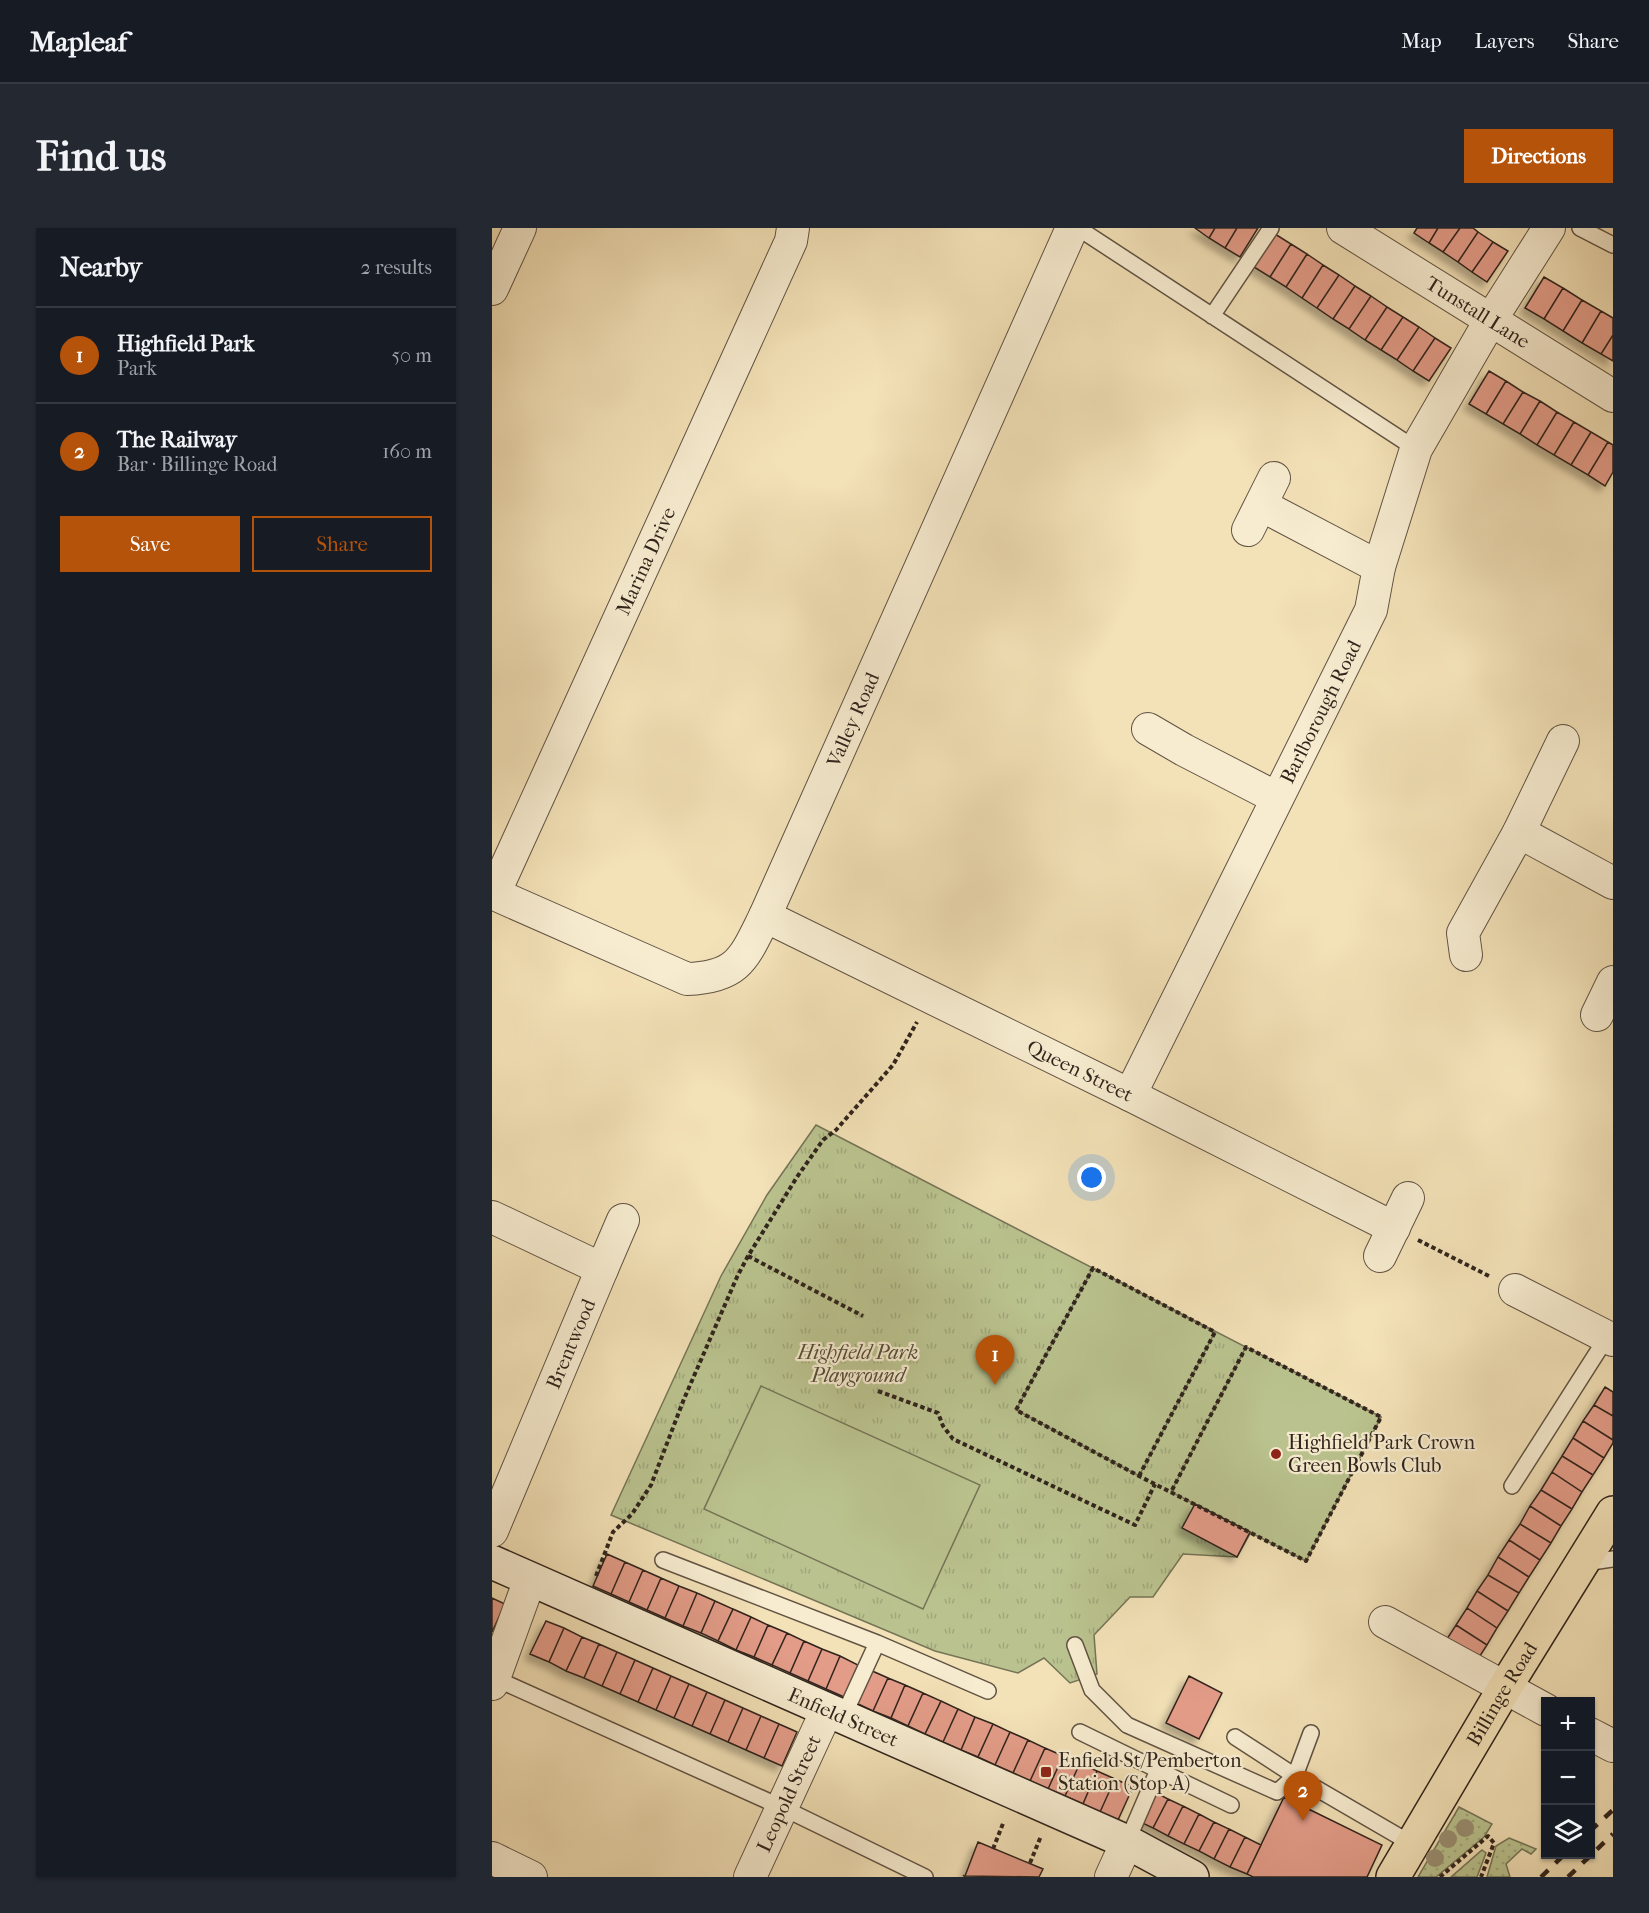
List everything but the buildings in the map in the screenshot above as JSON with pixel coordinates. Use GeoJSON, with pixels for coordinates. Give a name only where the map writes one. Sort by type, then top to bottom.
{"type":"FeatureCollection","features":[{"type":"Feature","properties":{"kind":"main road","name":"Billinge Road"},"geometry":{"type":"LineString","coordinates":[[1393,1877],[1504,1689],[1598,1561],[1613,1513]]}},
{"type":"Feature","properties":{"kind":"street"},"geometry":{"type":"LineString","coordinates":[[492,289],[520,228]]}},
{"type":"Feature","properties":{"kind":"street","name":"Marina Drive"},"geometry":{"type":"LineString","coordinates":[[493,893],[792,241],[793,228]]}},
{"type":"Feature","properties":{"kind":"street","name":"Valley Road"},"geometry":{"type":"LineString","coordinates":[[493,893],[687,979],[706,978],[734,968],[747,952],[765,916],[1072,228]]}},
{"type":"Feature","properties":{"kind":"street","name":"Tunstall Lane"},"geometry":{"type":"LineString","coordinates":[[1343,228],[1613,396]]}},
{"type":"Feature","properties":{"kind":"street","name":"Barlborough Road"},"geometry":{"type":"LineString","coordinates":[[1130,1095],[1371,610],[1379,567],[1416,449],[1490,321],[1549,228]]}},
{"type":"Feature","properties":{"kind":"street"},"geometry":{"type":"LineString","coordinates":[[1261,504],[1379,567]]}},
{"type":"Feature","properties":{"kind":"street"},"geometry":{"type":"LineString","coordinates":[[1148,729],[1177,761],[1276,798]]}},
{"type":"Feature","properties":{"kind":"street"},"geometry":{"type":"LineString","coordinates":[[1458,939],[1519,832],[1563,741]]}},
{"type":"Feature","properties":{"kind":"street"},"geometry":{"type":"LineString","coordinates":[[1519,832],[1613,883]]}},
{"type":"Feature","properties":{"kind":"street","name":"Queen Street"},"geometry":{"type":"LineString","coordinates":[[765,916],[1130,1095],[1394,1228]]}},
{"type":"Feature","properties":{"kind":"street"},"geometry":{"type":"LineString","coordinates":[[1597,1015],[1613,982]]}},
{"type":"Feature","properties":{"kind":"street"},"geometry":{"type":"LineString","coordinates":[[1380,1256],[1408,1198]]}},
{"type":"Feature","properties":{"kind":"street"},"geometry":{"type":"LineString","coordinates":[[492,1217],[602,1269]]}},
{"type":"Feature","properties":{"kind":"street","name":"Brentwood"},"geometry":{"type":"LineString","coordinates":[[492,1531],[623,1220]]}},
{"type":"Feature","properties":{"kind":"street"},"geometry":{"type":"LineString","coordinates":[[1515,1290],[1610,1339]]}},
{"type":"Feature","properties":{"kind":"street","name":"Enfield Street"},"geometry":{"type":"LineString","coordinates":[[492,1562],[1127,1842],[1192,1877]]}},
{"type":"Feature","properties":{"kind":"street"},"geometry":{"type":"LineString","coordinates":[[493,1680],[530,1579]]}},
{"type":"Feature","properties":{"kind":"street"},"geometry":{"type":"LineString","coordinates":[[1385,1622],[1541,1708]]}},
{"type":"Feature","properties":{"kind":"street","name":"Leopold Street"},"geometry":{"type":"LineString","coordinates":[[750,1877],[781,1807],[835,1714]]}},
{"type":"Feature","properties":{"kind":"street"},"geometry":{"type":"LineString","coordinates":[[1111,1877],[1127,1842]]}},
{"type":"Feature","properties":{"kind":"street"},"geometry":{"type":"LineString","coordinates":[[492,1858],[531,1877]]}},
{"type":"Feature","properties":{"kind":"lane"},"geometry":{"type":"LineString","coordinates":[[1078,228],[1416,449]]}},
{"type":"Feature","properties":{"kind":"lane"},"geometry":{"type":"LineString","coordinates":[[1212,316],[1270,228]]}},
{"type":"Feature","properties":{"kind":"lane"},"geometry":{"type":"LineString","coordinates":[[1580,228],[1613,245]]}},
{"type":"Feature","properties":{"kind":"lane"},"geometry":{"type":"LineString","coordinates":[[1512,1486],[1610,1339]]}},
{"type":"Feature","properties":{"kind":"lane"},"geometry":{"type":"LineString","coordinates":[[663,1560],[877,1643],[988,1691]]}},
{"type":"Feature","properties":{"kind":"lane"},"geometry":{"type":"LineString","coordinates":[[835,1714],[877,1643]]}},
{"type":"Feature","properties":{"kind":"lane"},"geometry":{"type":"LineString","coordinates":[[1075,1645],[1092,1690],[1127,1725],[1277,1792],[1295,1776],[1311,1733]]}},
{"type":"Feature","properties":{"kind":"lane"},"geometry":{"type":"LineString","coordinates":[[493,1680],[781,1807],[925,1877]]}},
{"type":"Feature","properties":{"kind":"lane"},"geometry":{"type":"LineString","coordinates":[[1080,1732],[1232,1806]]}},
{"type":"Feature","properties":{"kind":"lane"},"geometry":{"type":"LineString","coordinates":[[1235,1737],[1295,1776],[1412,1844]]}},
{"type":"Feature","properties":{"kind":"lane"},"geometry":{"type":"LineString","coordinates":[[1127,1842],[1158,1770]]}},
{"type":"Feature","properties":{"kind":"path"},"geometry":{"type":"LineString","coordinates":[[586,1603],[613,1532],[632,1514],[651,1485],[684,1400],[748,1256],[823,1140],[836,1130],[893,1065],[930,998]]}},
{"type":"Feature","properties":{"kind":"path"},"geometry":{"type":"LineString","coordinates":[[1394,1228],[1515,1290]]}},
{"type":"Feature","properties":{"kind":"path"},"geometry":{"type":"LineString","coordinates":[[748,1256],[863,1316]]}},
{"type":"Feature","properties":{"kind":"path"},"geometry":{"type":"LineString","coordinates":[[1139,1476],[1215,1332],[1093,1268],[1016,1410],[1139,1476],[1306,1561],[1381,1417],[1246,1347],[1171,1492]]}},
{"type":"Feature","properties":{"kind":"path"},"geometry":{"type":"LineString","coordinates":[[878,1391],[938,1413],[943,1426],[953,1438],[1134,1525],[1155,1484]]}},
{"type":"Feature","properties":{"kind":"path"},"geometry":{"type":"LineString","coordinates":[[1440,1877],[1488,1836],[1494,1843],[1481,1877]]}},
{"type":"Feature","properties":{"kind":"green space","name":"Highfield Park Playground"},"geometry":{"type":"Polygon","coordinates":[[[816,1125],[1381,1417],[1306,1561],[1251,1532],[1237,1557],[1183,1554],[1153,1597],[1130,1597],[1094,1635],[1097,1674],[1070,1683],[1044,1658],[1018,1673],[935,1651],[611,1515],[721,1276],[767,1195],[816,1125]]]}},
{"type":"Feature","properties":{"kind":"green space"},"geometry":{"type":"Polygon","coordinates":[[[1093,1268],[1215,1332],[1139,1476],[1016,1410],[1093,1268]]]}},
{"type":"Feature","properties":{"kind":"green space","name":"Highfield Park Crown Green Bowls Club"},"geometry":{"type":"Polygon","coordinates":[[[1246,1347],[1381,1417],[1306,1561],[1171,1492],[1246,1347]]]}},
{"type":"Feature","properties":{"kind":"green space"},"geometry":{"type":"Polygon","coordinates":[[[761,1386],[980,1485],[923,1609],[704,1509],[761,1386]]]}},
{"type":"Feature","properties":{"kind":"green space"},"geometry":{"type":"Polygon","coordinates":[[[1459,1807],[1492,1824],[1484,1837],[1436,1877],[1418,1877],[1459,1807]]]}},
{"type":"Feature","properties":{"kind":"green space"},"geometry":{"type":"Polygon","coordinates":[[[1509,1838],[1536,1849],[1531,1854],[1522,1849],[1506,1864],[1510,1877],[1487,1877],[1496,1846],[1509,1838]]]}},
{"type":"Feature","properties":{"kind":"green space"},"geometry":{"type":"Polygon","coordinates":[[[1482,1850],[1486,1853],[1477,1877],[1451,1877],[1482,1850]]]}},
{"type":"Feature","properties":{"kind":"railway"},"geometry":{"type":"LineString","coordinates":[[1595,1826],[1613,1810]]}},
{"type":"Feature","properties":{"kind":"railway"},"geometry":{"type":"LineString","coordinates":[[1568,1877],[1613,1834]]}},
{"type":"Feature","properties":{"kind":"railway"},"geometry":{"type":"LineString","coordinates":[[1541,1877],[1560,1859]]}},
{"type":"Feature","properties":{"kind":"place","name":"Highfield Park"},"geometry":{"type":"Point","coordinates":[995,1385]}},
{"type":"Feature","properties":{"kind":"place","name":"Highfield Park Crown Green Bowls Club"},"geometry":{"type":"Point","coordinates":[1276,1454]}},
{"type":"Feature","properties":{"kind":"place","name":"Enfield St/Pemberton Station (Stop A)"},"geometry":{"type":"Point","coordinates":[1046,1772]}},
{"type":"Feature","properties":{"kind":"place","name":"The Railway"},"geometry":{"type":"Point","coordinates":[1303,1821]}}]}
